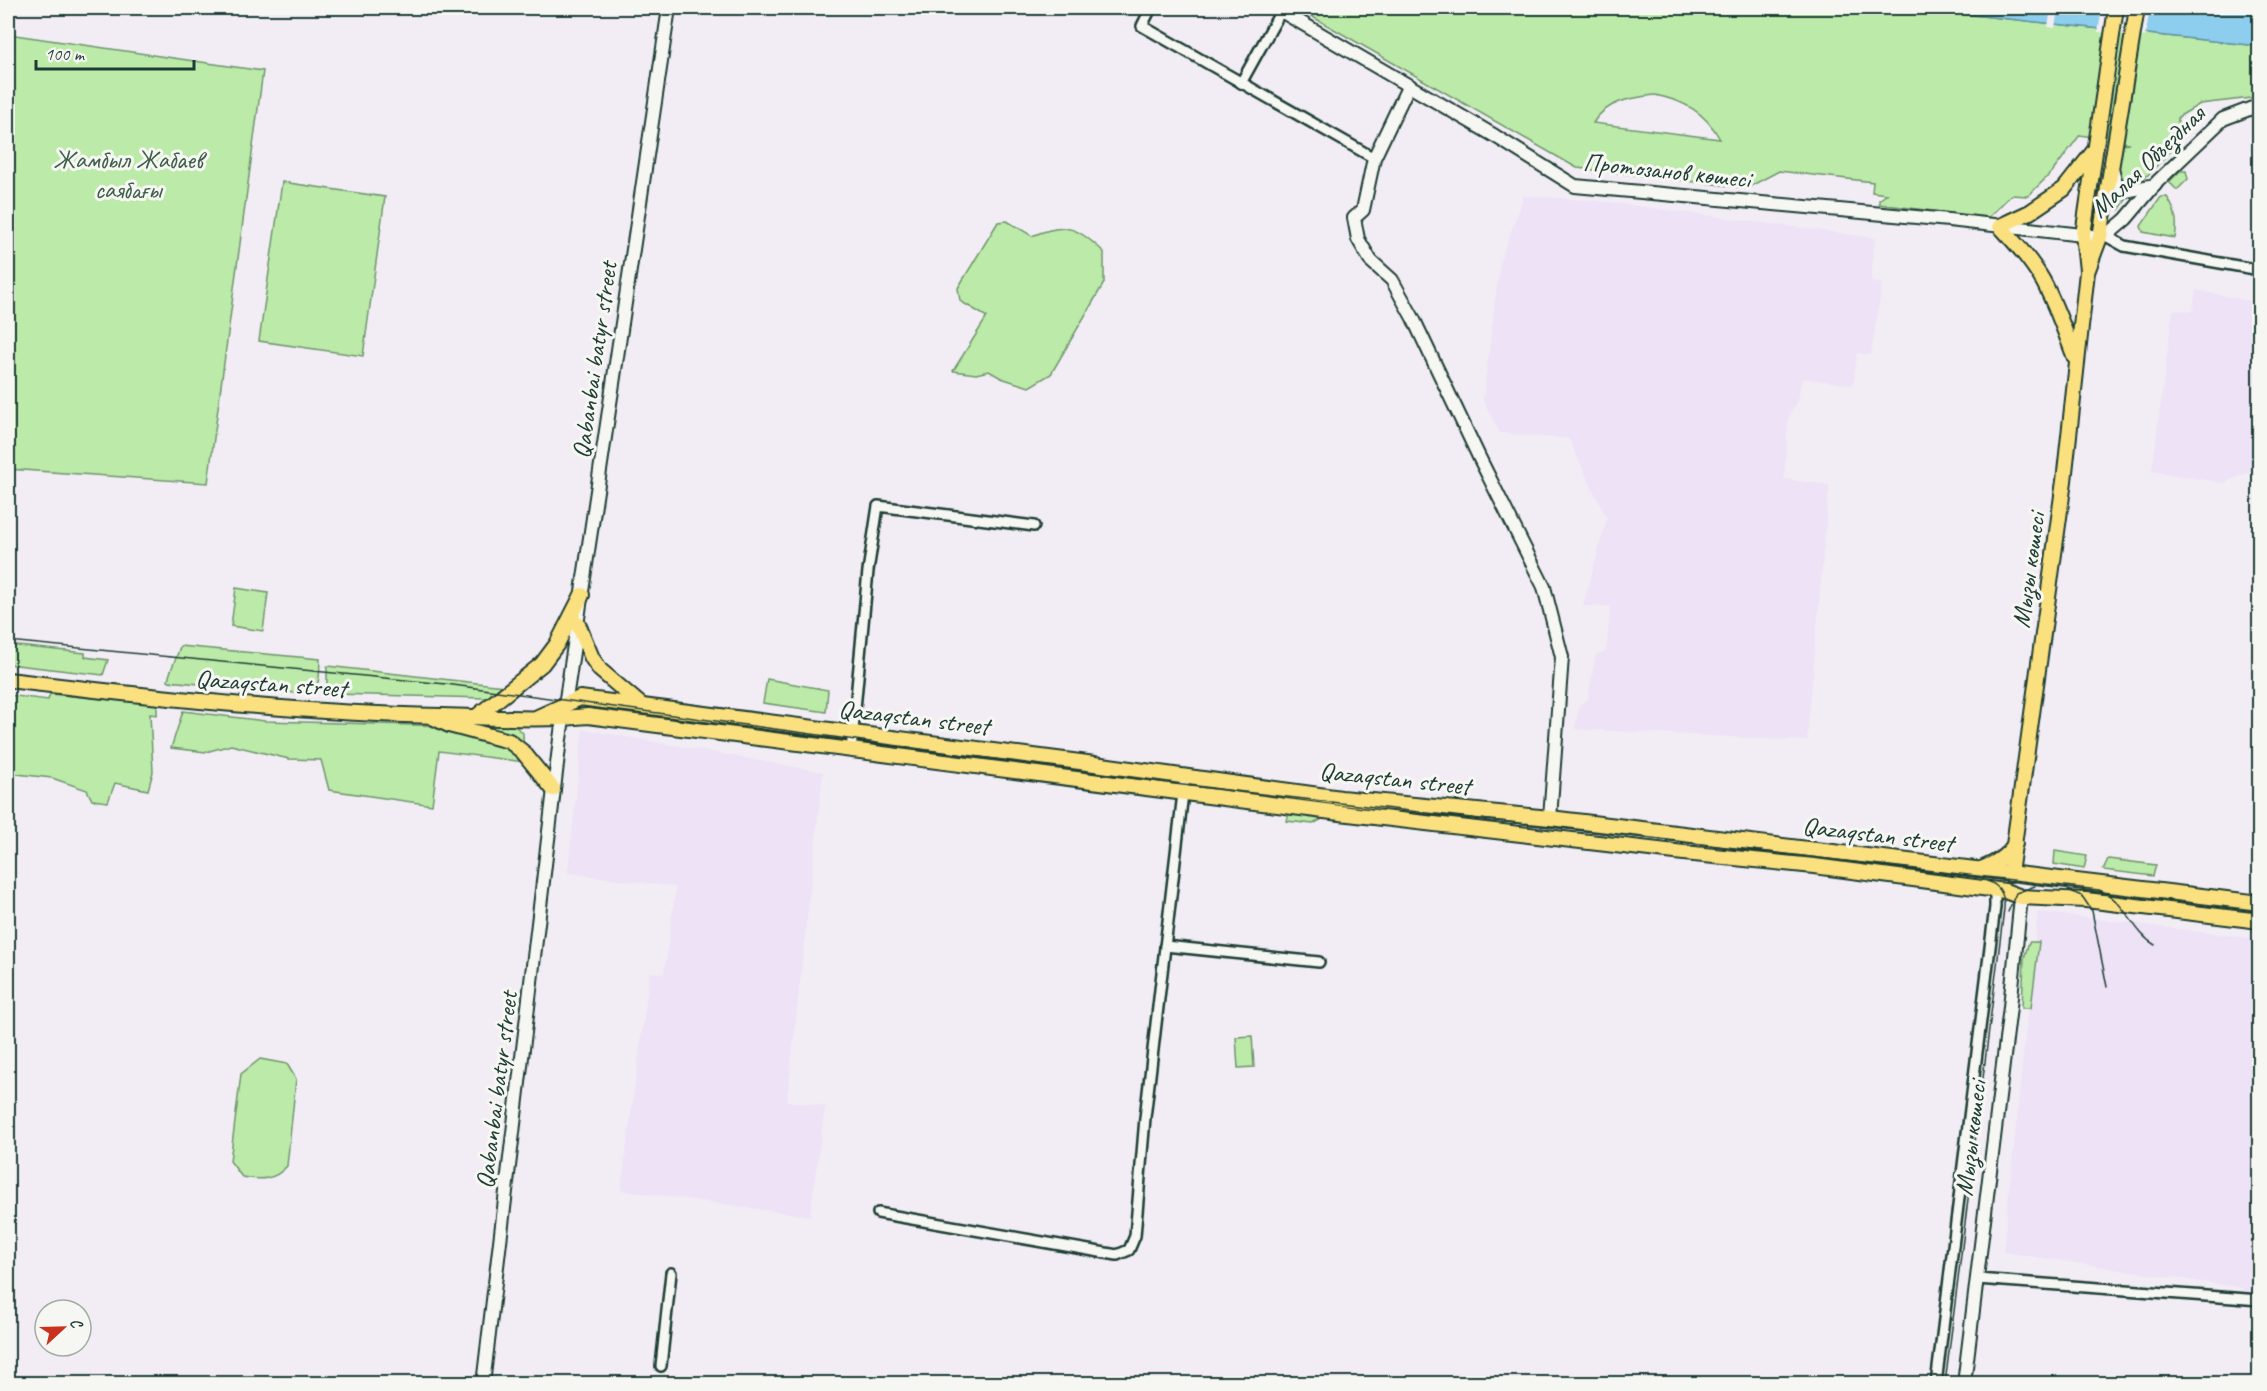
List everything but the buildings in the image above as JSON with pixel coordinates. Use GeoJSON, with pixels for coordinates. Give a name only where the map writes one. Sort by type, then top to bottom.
{"type":"FeatureCollection","features":[{"type":"Feature","properties":{"kind":"main road"},"geometry":{"type":"LineString","coordinates":[[2088,272],[2083,235],[2116,8]]}},
{"type":"Feature","properties":{"kind":"main road"},"geometry":{"type":"LineString","coordinates":[[2088,272],[2103,236],[2114,150],[2137,8]]}},
{"type":"Feature","properties":{"kind":"main road"},"geometry":{"type":"LineString","coordinates":[[2077,363],[2042,280],[2025,255],[2000,226],[2030,212],[2064,189],[2094,149]]}},
{"type":"Feature","properties":{"kind":"main road","name":"Мызы көшесі"},"geometry":{"type":"LineString","coordinates":[[2010,874],[2064,481],[2088,272]]}},
{"type":"Feature","properties":{"kind":"main road"},"geometry":{"type":"LineString","coordinates":[[476,717],[542,664],[557,644],[582,595]]}},
{"type":"Feature","properties":{"kind":"main road"},"geometry":{"type":"LineString","coordinates":[[578,624],[592,658],[600,670],[641,705]]}},
{"type":"Feature","properties":{"kind":"main road","name":"Qazaqstan street"},"geometry":{"type":"LineString","coordinates":[[8,680],[157,698],[315,711],[531,720],[589,716],[1182,793],[1814,866],[1995,890],[2021,897],[2086,900],[2259,921]]}},
{"type":"Feature","properties":{"kind":"main road","name":"Qazaqstan street"},"geometry":{"type":"LineString","coordinates":[[531,720],[580,698],[1341,798],[1550,818],[2259,903]]}},
{"type":"Feature","properties":{"kind":"main road"},"geometry":{"type":"LineString","coordinates":[[429,716],[449,725],[509,741],[517,746],[552,795]]}},
{"type":"Feature","properties":{"kind":"main road"},"geometry":{"type":"LineString","coordinates":[[1077,780],[1080,762]]}},
{"type":"Feature","properties":{"kind":"main road"},"geometry":{"type":"LineString","coordinates":[[1548,837],[1550,818]]}},
{"type":"Feature","properties":{"kind":"main road"},"geometry":{"type":"LineString","coordinates":[[1979,870],[2003,858],[2015,844],[2022,861],[2042,878]]}},
{"type":"Feature","properties":{"kind":"main road"},"geometry":{"type":"LineString","coordinates":[[1814,866],[1817,850]]}},
{"type":"Feature","properties":{"kind":"main road"},"geometry":{"type":"LineString","coordinates":[[2010,874],[2021,897]]}},
{"type":"Feature","properties":{"kind":"main road"},"geometry":{"type":"LineString","coordinates":[[2178,911],[2180,894]]}},
{"type":"Feature","properties":{"kind":"street","name":"Qabanbai batyr street"},"geometry":{"type":"LineString","coordinates":[[483,1383],[552,795],[669,8]]}},
{"type":"Feature","properties":{"kind":"street"},"geometry":{"type":"LineString","coordinates":[[1151,8],[1142,26],[1313,121],[1374,158]]}},
{"type":"Feature","properties":{"kind":"street"},"geometry":{"type":"LineString","coordinates":[[1241,83],[1278,9]]}},
{"type":"Feature","properties":{"kind":"street","name":"Протозанов көшесі"},"geometry":{"type":"LineString","coordinates":[[1278,9],[1575,186],[2103,236]]}},
{"type":"Feature","properties":{"kind":"street"},"geometry":{"type":"LineString","coordinates":[[1409,85],[1374,158],[1363,210],[1354,218],[1358,239],[1371,261],[1392,280],[1408,309],[1544,587],[1562,657],[1550,818]]}},
{"type":"Feature","properties":{"kind":"street","name":"Малая Объездная"},"geometry":{"type":"LineString","coordinates":[[2103,236],[2126,219],[2155,185],[2223,119],[2259,105]]}},
{"type":"Feature","properties":{"kind":"street"},"geometry":{"type":"LineString","coordinates":[[2112,165],[2116,183],[2126,191],[2155,185]]}},
{"type":"Feature","properties":{"kind":"street"},"geometry":{"type":"LineString","coordinates":[[2103,236],[2124,246],[2259,270]]}},
{"type":"Feature","properties":{"kind":"street"},"geometry":{"type":"LineString","coordinates":[[851,751],[868,571],[878,506],[1034,525]]}},
{"type":"Feature","properties":{"kind":"street"},"geometry":{"type":"LineString","coordinates":[[878,1213],[1117,1255],[1129,1250],[1135,1236],[1140,1164],[1185,776]]}},
{"type":"Feature","properties":{"kind":"street"},"geometry":{"type":"LineString","coordinates":[[1936,1383],[1995,907],[1995,890]]}},
{"type":"Feature","properties":{"kind":"street","name":"Мызы көшесі"},"geometry":{"type":"LineString","coordinates":[[1964,1383],[2021,897]]}},
{"type":"Feature","properties":{"kind":"street"},"geometry":{"type":"LineString","coordinates":[[1165,946],[1319,962]]}},
{"type":"Feature","properties":{"kind":"street"},"geometry":{"type":"LineString","coordinates":[[661,1366],[671,1273]]}},
{"type":"Feature","properties":{"kind":"street"},"geometry":{"type":"LineString","coordinates":[[1977,1279],[2259,1300]]}},
{"type":"Feature","properties":{"kind":"shaded area"},"geometry":{"type":"Polygon","coordinates":[[[1524,196],[1600,201],[1875,238],[1871,282],[1882,284],[1871,355],[1857,353],[1853,385],[1802,378],[1797,400],[1788,420],[1784,479],[1829,485],[1807,741],[1575,729],[1579,705],[1588,699],[1596,654],[1606,652],[1611,606],[1583,606],[1607,519],[1569,439],[1500,433],[1483,400],[1500,262],[1524,196]]]}},
{"type":"Feature","properties":{"kind":"shaded area"},"geometry":{"type":"Polygon","coordinates":[[[2197,280],[2196,290],[2259,303],[2259,468],[2224,483],[2152,471],[2173,310],[2193,311],[2197,280]]]}},
{"type":"Feature","properties":{"kind":"shaded area"},"geometry":{"type":"Polygon","coordinates":[[[583,729],[823,772],[787,1101],[825,1106],[810,1216],[621,1190],[650,972],[664,974],[676,887],[568,873],[583,729]]]}},
{"type":"Feature","properties":{"kind":"shaded area"},"geometry":{"type":"Polygon","coordinates":[[[2038,912],[2259,939],[2259,1295],[2243,1292],[2243,1288],[2003,1252],[2038,912]]]}},
{"type":"Feature","properties":{"kind":"green space"},"geometry":{"type":"Polygon","coordinates":[[[1297,8],[1908,8],[2259,46],[2259,97],[2200,104],[2178,117],[2177,145],[2132,191],[2119,210],[2111,208],[2122,144],[2129,143],[2080,135],[2053,171],[2028,196],[2011,195],[1988,218],[1879,204],[1879,200],[1887,194],[1872,192],[1873,182],[1779,171],[1747,188],[1577,168],[1297,8]],[[1655,95],[1612,105],[1593,123],[1720,139],[1708,122],[1693,109],[1685,104],[1655,95]]]}},
{"type":"Feature","properties":{"kind":"green space","name":"Жамбыл Жабаев саябағы"},"geometry":{"type":"Polygon","coordinates":[[[8,34],[263,71],[208,483],[8,469],[8,34]]]}},
{"type":"Feature","properties":{"kind":"green space"},"geometry":{"type":"Polygon","coordinates":[[[2180,171],[2186,171],[2188,179],[2177,190],[2169,182],[2180,171]]]}},
{"type":"Feature","properties":{"kind":"green space"},"geometry":{"type":"Polygon","coordinates":[[[282,182],[385,197],[363,356],[259,341],[282,182]]]}},
{"type":"Feature","properties":{"kind":"green space"},"geometry":{"type":"Polygon","coordinates":[[[2161,197],[2167,197],[2174,212],[2175,238],[2143,232],[2141,226],[2161,197]]]}},
{"type":"Feature","properties":{"kind":"green space"},"geometry":{"type":"Polygon","coordinates":[[[1007,221],[1032,236],[1055,229],[1071,229],[1079,232],[1104,252],[1104,283],[1051,374],[1029,387],[1001,378],[989,371],[976,374],[953,371],[987,317],[960,301],[958,288],[998,222],[1007,221]]]}},
{"type":"Feature","properties":{"kind":"green space"},"geometry":{"type":"Polygon","coordinates":[[[236,588],[268,593],[263,631],[231,626],[236,588]]]}},
{"type":"Feature","properties":{"kind":"green space"},"geometry":{"type":"Polygon","coordinates":[[[8,645],[85,653],[85,657],[108,660],[103,675],[8,664],[8,645]]]}},
{"type":"Feature","properties":{"kind":"green space"},"geometry":{"type":"Polygon","coordinates":[[[180,646],[320,659],[319,679],[315,688],[307,694],[168,681],[180,646]]]}},
{"type":"Feature","properties":{"kind":"green space"},"geometry":{"type":"Polygon","coordinates":[[[327,666],[513,687],[499,697],[485,698],[334,694],[327,686],[327,666]]]}},
{"type":"Feature","properties":{"kind":"green space"},"geometry":{"type":"Polygon","coordinates":[[[767,679],[828,690],[826,712],[763,703],[767,679]]]}},
{"type":"Feature","properties":{"kind":"green space"},"geometry":{"type":"Polygon","coordinates":[[[50,694],[157,704],[157,715],[150,714],[153,772],[148,790],[115,783],[108,802],[92,800],[87,790],[52,778],[8,773],[8,695],[48,700],[50,694]]]}},
{"type":"Feature","properties":{"kind":"green space"},"geometry":{"type":"Polygon","coordinates":[[[183,711],[265,721],[515,726],[523,733],[524,762],[439,751],[432,805],[329,790],[321,760],[289,759],[231,745],[206,752],[171,748],[183,711]]]}},
{"type":"Feature","properties":{"kind":"green space"},"geometry":{"type":"Polygon","coordinates":[[[1289,813],[1326,817],[1313,824],[1287,821],[1289,813]]]}},
{"type":"Feature","properties":{"kind":"green space"},"geometry":{"type":"Polygon","coordinates":[[[2055,851],[2087,856],[2084,869],[2054,864],[2055,851]]]}},
{"type":"Feature","properties":{"kind":"green space"},"geometry":{"type":"Polygon","coordinates":[[[2108,859],[2156,865],[2153,876],[2103,870],[2108,859]]]}},
{"type":"Feature","properties":{"kind":"green space"},"geometry":{"type":"Polygon","coordinates":[[[2029,942],[2039,942],[2031,1008],[2022,1008],[2024,958],[2029,942]]]}},
{"type":"Feature","properties":{"kind":"green space"},"geometry":{"type":"Polygon","coordinates":[[[1252,1036],[1254,1067],[1238,1068],[1236,1037],[1252,1036]]]}},
{"type":"Feature","properties":{"kind":"green space"},"geometry":{"type":"Polygon","coordinates":[[[260,1059],[287,1064],[296,1079],[287,1166],[272,1177],[261,1179],[242,1177],[230,1161],[241,1074],[260,1059]]]}},
{"type":"Feature","properties":{"kind":"water"},"geometry":{"type":"Polygon","coordinates":[[[1908,8],[2259,8],[2259,46],[1908,8]]]}},
{"type":"Feature","properties":{"kind":"pier"},"geometry":{"type":"Polygon","coordinates":[[[2051,8],[2058,8],[2055,28],[2048,27],[2051,8]]]}},
{"type":"Feature","properties":{"kind":"pier"},"geometry":{"type":"Polygon","coordinates":[[[2102,8],[2150,8],[2145,37],[2098,32],[2102,8]]]}},
{"type":"Feature","properties":{"kind":"tram line"},"geometry":{"type":"LineString","coordinates":[[8,641],[446,684],[1183,785],[2099,890],[2108,894],[2140,932],[2155,945]]}},
{"type":"Feature","properties":{"kind":"tram line"},"geometry":{"type":"LineString","coordinates":[[1945,1384],[2004,909],[2001,892],[1987,881]]}},
{"type":"Feature","properties":{"kind":"tram line"},"geometry":{"type":"LineString","coordinates":[[2008,912],[2016,893],[2035,886]]}},
{"type":"Feature","properties":{"kind":"tram line"},"geometry":{"type":"LineString","coordinates":[[2068,890],[2082,896],[2092,911],[2107,987]]}}]}
